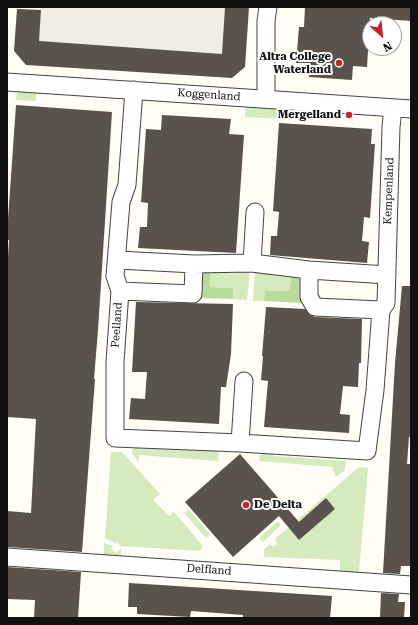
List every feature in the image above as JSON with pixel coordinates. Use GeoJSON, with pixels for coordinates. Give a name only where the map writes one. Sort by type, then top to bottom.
{"type":"FeatureCollection","features":[{"type":"Feature","properties":{"kind":"street"},"geometry":{"type":"LineString","coordinates":[[266,99],[266,21],[268,7]]}},
{"type":"Feature","properties":{"kind":"street","name":"Koggenland"},"geometry":{"type":"LineString","coordinates":[[7,82],[411,109]]}},
{"type":"Feature","properties":{"kind":"street","name":"Peelland"},"geometry":{"type":"LineString","coordinates":[[134,90],[127,185],[121,202],[118,260],[115,276],[120,291],[115,362],[115,438],[240,443],[367,451]]}},
{"type":"Feature","properties":{"kind":"street","name":"Kempenland"},"geometry":{"type":"LineString","coordinates":[[367,451],[375,390],[381,310],[386,303],[391,127],[394,108]]}},
{"type":"Feature","properties":{"kind":"street"},"geometry":{"type":"LineString","coordinates":[[252,264],[255,212]]}},
{"type":"Feature","properties":{"kind":"street"},"geometry":{"type":"LineString","coordinates":[[118,260],[194,264],[252,264],[309,270],[387,275]]}},
{"type":"Feature","properties":{"kind":"street"},"geometry":{"type":"LineString","coordinates":[[120,291],[193,294],[194,264]]}},
{"type":"Feature","properties":{"kind":"street"},"geometry":{"type":"LineString","coordinates":[[309,270],[309,297],[315,307],[381,310]]}},
{"type":"Feature","properties":{"kind":"street"},"geometry":{"type":"LineString","coordinates":[[240,443],[244,381]]}},
{"type":"Feature","properties":{"kind":"street","name":"Delfland"},"geometry":{"type":"LineString","coordinates":[[7,556],[411,585]]}},
{"type":"Feature","properties":{"kind":"green space"},"geometry":{"type":"Polygon","coordinates":[[[17,91],[36,91],[36,101],[16,100],[17,91]]]}},
{"type":"Feature","properties":{"kind":"green space"},"geometry":{"type":"Polygon","coordinates":[[[246,105],[285,108],[284,119],[245,117],[246,105]]]}},
{"type":"Feature","properties":{"kind":"green space"},"geometry":{"type":"Polygon","coordinates":[[[210,267],[250,269],[247,300],[233,299],[233,288],[209,287],[210,267]]]}},
{"type":"Feature","properties":{"kind":"green space"},"geometry":{"type":"Polygon","coordinates":[[[210,267],[210,287],[233,288],[233,299],[198,298],[199,269],[210,267]]]}},
{"type":"Feature","properties":{"kind":"green space"},"geometry":{"type":"Polygon","coordinates":[[[255,269],[292,274],[289,291],[265,291],[264,301],[253,301],[255,269]]]}},
{"type":"Feature","properties":{"kind":"green space"},"geometry":{"type":"Polygon","coordinates":[[[292,274],[305,276],[304,303],[264,301],[265,291],[289,291],[292,274]]]}},
{"type":"Feature","properties":{"kind":"green space"},"geometry":{"type":"Polygon","coordinates":[[[136,447],[208,451],[209,447],[216,447],[219,452],[218,461],[139,455],[139,462],[133,455],[132,450],[136,447]]]}},
{"type":"Feature","properties":{"kind":"green space"},"geometry":{"type":"Polygon","coordinates":[[[260,451],[274,451],[274,456],[346,461],[345,470],[336,477],[332,467],[259,461],[260,451]]]}},
{"type":"Feature","properties":{"kind":"green space"},"geometry":{"type":"Polygon","coordinates":[[[111,452],[122,452],[160,494],[153,500],[169,516],[174,512],[203,546],[200,551],[120,546],[117,542],[115,543],[105,538],[111,452]]]}},
{"type":"Feature","properties":{"kind":"green space"},"geometry":{"type":"Polygon","coordinates":[[[359,467],[368,468],[359,572],[340,573],[340,560],[264,557],[264,549],[270,544],[273,547],[277,544],[275,539],[359,467]]]}},
{"type":"Feature","properties":{"kind":"green space"},"geometry":{"type":"Polygon","coordinates":[[[188,509],[210,534],[206,538],[184,513],[188,509]]]}},
{"type":"Feature","properties":{"kind":"green space"},"geometry":{"type":"Polygon","coordinates":[[[278,521],[281,525],[263,542],[259,538],[278,521]]]}},
{"type":"Feature","properties":{"kind":"green space"},"geometry":{"type":"Polygon","coordinates":[[[104,543],[113,546],[111,548],[116,553],[121,548],[121,557],[104,557],[104,543]]]}},
{"type":"Feature","properties":{"kind":"shaded area"},"geometry":{"type":"Polygon","coordinates":[[[41,7],[225,7],[222,50],[224,57],[218,54],[124,47],[36,44],[39,38],[41,7]]]}},
{"type":"Feature","properties":{"kind":"building"},"geometry":{"type":"Polygon","coordinates":[[[225,7],[249,7],[245,67],[232,78],[26,65],[14,51],[17,9],[41,10],[39,41],[222,54],[225,7]]]}},
{"type":"Feature","properties":{"kind":"building"},"geometry":{"type":"Polygon","coordinates":[[[305,7],[411,7],[411,21],[402,20],[402,16],[362,16],[362,56],[368,56],[367,67],[353,66],[352,80],[309,77],[310,63],[296,63],[299,27],[304,27],[305,7]]]}},
{"type":"Feature","properties":{"kind":"building"},"geometry":{"type":"Polygon","coordinates":[[[16,105],[112,112],[95,379],[82,552],[7,547],[7,511],[31,513],[36,419],[7,417],[7,274],[9,240],[7,240],[7,233],[16,105]]]}},
{"type":"Feature","properties":{"kind":"building"},"geometry":{"type":"Polygon","coordinates":[[[162,115],[231,119],[229,134],[244,135],[236,253],[138,248],[140,227],[147,227],[148,203],[141,202],[146,129],[161,130],[162,115]]]}},
{"type":"Feature","properties":{"kind":"building"},"geometry":{"type":"Polygon","coordinates":[[[279,123],[372,129],[371,144],[375,144],[370,218],[364,217],[362,241],[369,242],[367,263],[270,255],[271,236],[277,236],[279,212],[273,211],[279,123]]]}},
{"type":"Feature","properties":{"kind":"building"},"geometry":{"type":"Polygon","coordinates":[[[402,286],[411,286],[411,437],[409,437],[407,464],[411,464],[411,566],[401,566],[400,574],[383,573],[395,363],[402,286]]]}},
{"type":"Feature","properties":{"kind":"building"},"geometry":{"type":"Polygon","coordinates":[[[136,302],[233,304],[231,354],[226,387],[221,387],[219,424],[129,419],[131,398],[145,399],[147,372],[132,372],[136,302]]]}},
{"type":"Feature","properties":{"kind":"building"},"geometry":{"type":"Polygon","coordinates":[[[266,307],[305,309],[310,315],[315,317],[362,319],[361,363],[359,363],[358,387],[343,386],[340,414],[350,415],[349,433],[264,427],[268,381],[261,380],[266,307]]]}},
{"type":"Feature","properties":{"kind":"building"},"geometry":{"type":"Polygon","coordinates":[[[240,454],[299,522],[326,498],[335,509],[299,540],[279,516],[233,557],[185,502],[240,454]]]}},
{"type":"Feature","properties":{"kind":"building"},"geometry":{"type":"Polygon","coordinates":[[[7,567],[81,572],[78,618],[34,618],[35,600],[7,599],[7,567]]]}},
{"type":"Feature","properties":{"kind":"building"},"geometry":{"type":"Polygon","coordinates":[[[129,583],[332,596],[330,618],[243,618],[243,615],[191,611],[190,617],[137,614],[137,607],[128,607],[129,583]]]}},
{"type":"Feature","properties":{"kind":"building"},"geometry":{"type":"Polygon","coordinates":[[[381,593],[399,594],[398,602],[405,602],[404,618],[380,618],[381,593]]]}},
{"type":"Feature","properties":{"kind":"place","name":"Altra College Waterland"},"geometry":{"type":"Point","coordinates":[339,63]}},
{"type":"Feature","properties":{"kind":"place","name":"Mergelland"},"geometry":{"type":"Point","coordinates":[349,115]}},
{"type":"Feature","properties":{"kind":"place","name":"De Delta"},"geometry":{"type":"Point","coordinates":[246,505]}}]}
